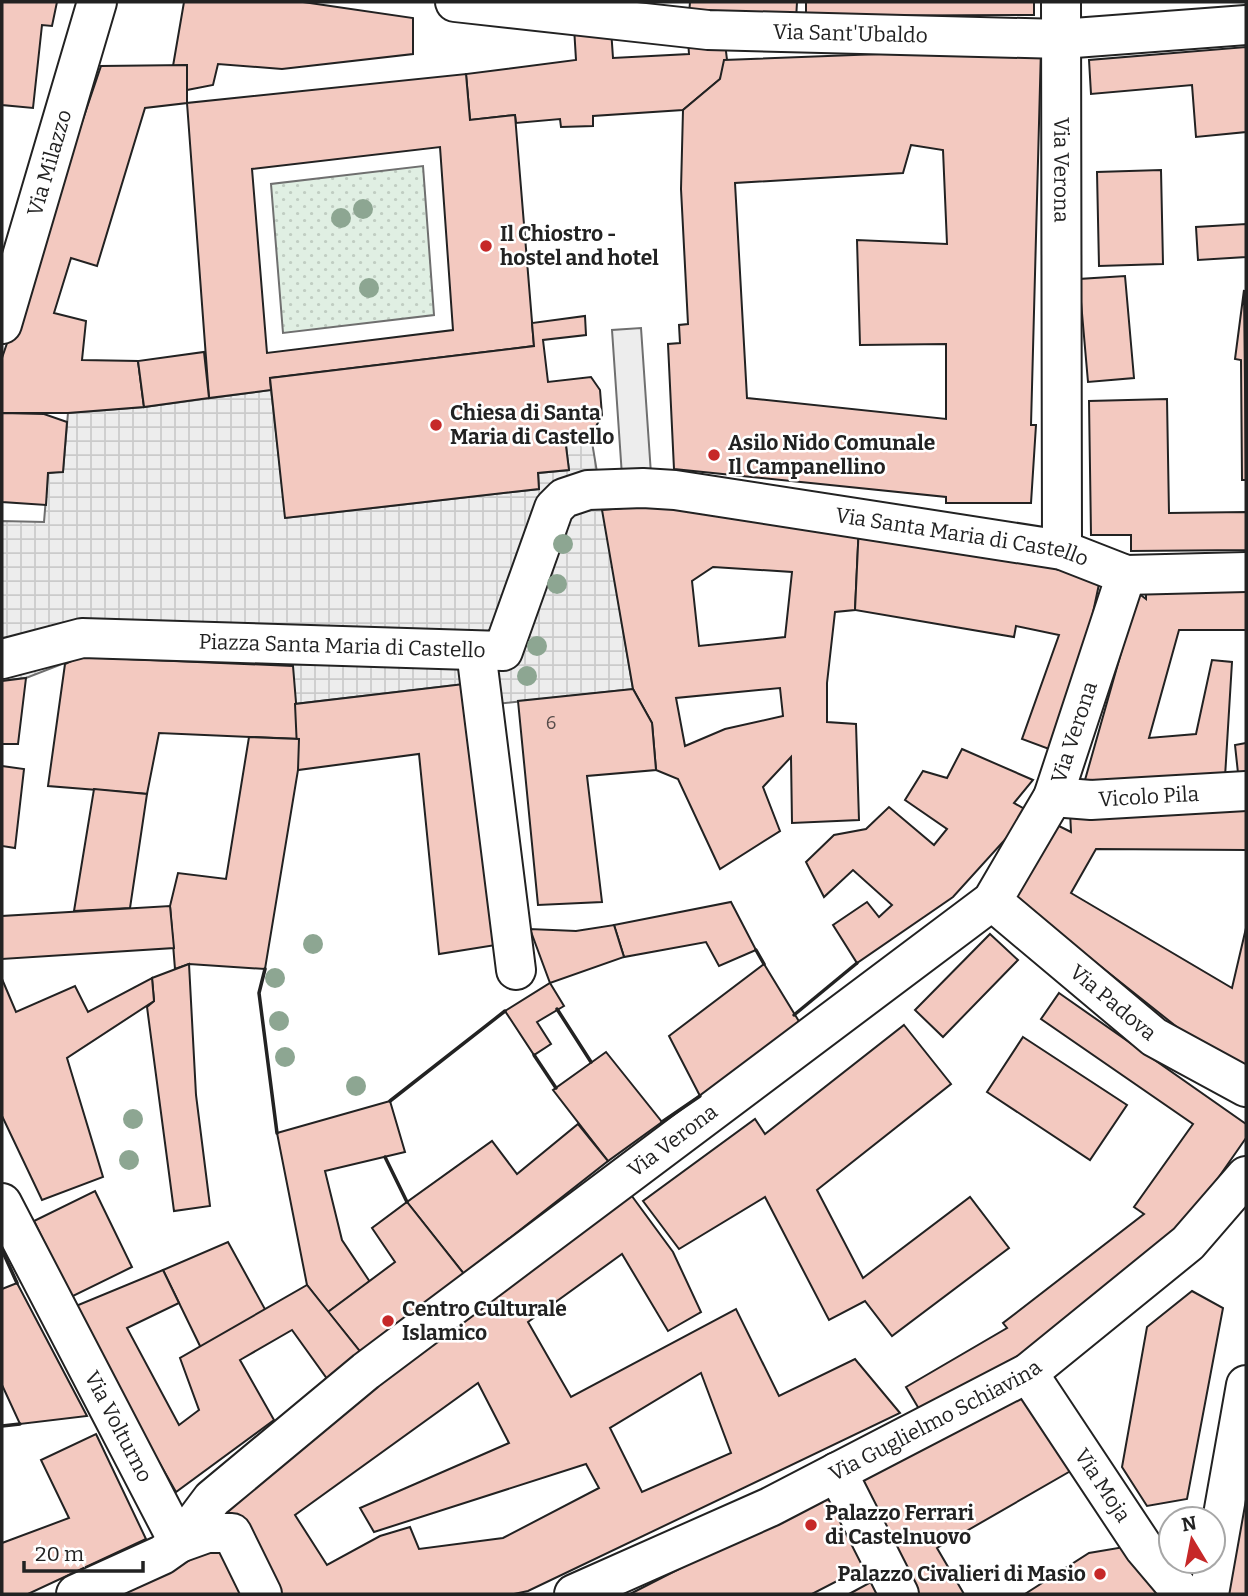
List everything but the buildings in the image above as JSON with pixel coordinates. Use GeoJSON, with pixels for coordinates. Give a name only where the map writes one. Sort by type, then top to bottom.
{"type":"FeatureCollection","features":[{"type":"Feature","properties":{"kind":"street","name":"Via Milazzo"},"geometry":{"type":"LineString","coordinates":[[2,324],[97,2]]}},
{"type":"Feature","properties":{"kind":"street","name":"Via Sant'Ubaldo"},"geometry":{"type":"LineString","coordinates":[[455,2],[575,8],[708,30],[1061,39],[1246,25]]}},
{"type":"Feature","properties":{"kind":"street","name":"Via Verona"},"geometry":{"type":"LineString","coordinates":[[1061,2],[1062,550]]}},
{"type":"Feature","properties":{"kind":"street","name":"Piazza Santa Maria di Castello"},"geometry":{"type":"LineString","coordinates":[[16,655],[82,638],[498,652],[505,648],[554,508],[561,500],[577,493],[605,488],[675,490]]}},
{"type":"Feature","properties":{"kind":"street","name":"Via Santa Maria di Castello"},"geometry":{"type":"LineString","coordinates":[[675,490],[1062,550],[1126,575],[1246,572]]}},
{"type":"Feature","properties":{"kind":"street","name":"Via Verona"},"geometry":{"type":"LineString","coordinates":[[76,1594],[162,1555],[179,1543],[212,1499],[366,1371],[992,901],[1053,797],[1126,575]]}},
{"type":"Feature","properties":{"kind":"street"},"geometry":{"type":"LineString","coordinates":[[476,651],[516,970]]}},
{"type":"Feature","properties":{"kind":"street","name":"Vicolo Pila"},"geometry":{"type":"LineString","coordinates":[[1053,797],[1091,800],[1246,791]]}},
{"type":"Feature","properties":{"kind":"street","name":"Via Padova"},"geometry":{"type":"LineString","coordinates":[[992,901],[1154,1037],[1246,1087]]}},
{"type":"Feature","properties":{"kind":"street","name":"Via Guglielmo Schiavina"},"geometry":{"type":"LineString","coordinates":[[574,1594],[682,1548],[1028,1373],[1188,1243],[1246,1176]]}},
{"type":"Feature","properties":{"kind":"street","name":"Via Volturno"},"geometry":{"type":"LineString","coordinates":[[2,1203],[179,1543]]}},
{"type":"Feature","properties":{"kind":"street","name":"Via Moja"},"geometry":{"type":"LineString","coordinates":[[1028,1373],[1144,1548],[1183,1594]]}},
{"type":"Feature","properties":{"kind":"street"},"geometry":{"type":"LineString","coordinates":[[1209,1594],[1246,1385]]}},
{"type":"Feature","properties":{"kind":"street"},"geometry":{"type":"LineString","coordinates":[[836,1472],[900,1594]]}},
{"type":"Feature","properties":{"kind":"street"},"geometry":{"type":"LineString","coordinates":[[179,1543],[208,1533],[232,1533],[262,1594]]}},
{"type":"Feature","properties":{"kind":"green space"},"geometry":{"type":"Polygon","coordinates":[[[423,166],[434,315],[283,333],[271,184],[423,166]]]}},
{"type":"Feature","properties":{"kind":"shaded area"},"geometry":{"type":"Polygon","coordinates":[[[641,328],[651,474],[622,476],[612,330],[641,328]]]}},
{"type":"Feature","properties":{"kind":"shaded area"},"geometry":{"type":"Polygon","coordinates":[[[271,390],[286,518],[539,489],[538,473],[569,470],[565,438],[591,436],[633,689],[469,707],[463,684],[295,704],[80,657],[26,678],[2,681],[2,521],[44,522],[48,473],[63,471],[68,413],[144,407],[271,390]]]}},
{"type":"Feature","properties":{"kind":"fence"},"geometry":{"type":"LineString","coordinates":[[863,1567],[871,1582]]}},
{"type":"Feature","properties":{"kind":"wall"},"geometry":{"type":"LineString","coordinates":[[756,950],[764,964]]}},
{"type":"Feature","properties":{"kind":"wall"},"geometry":{"type":"LineString","coordinates":[[794,1015],[857,963]]}},
{"type":"Feature","properties":{"kind":"wall"},"geometry":{"type":"LineString","coordinates":[[265,969],[259,993],[277,1133]]}},
{"type":"Feature","properties":{"kind":"wall"},"geometry":{"type":"LineString","coordinates":[[557,1009],[591,1062]]}},
{"type":"Feature","properties":{"kind":"wall"},"geometry":{"type":"LineString","coordinates":[[390,1101],[505,1011]]}},
{"type":"Feature","properties":{"kind":"wall"},"geometry":{"type":"LineString","coordinates":[[534,1055],[556,1088]]}},
{"type":"Feature","properties":{"kind":"wall"},"geometry":{"type":"LineString","coordinates":[[662,1122],[700,1096]]}},
{"type":"Feature","properties":{"kind":"wall"},"geometry":{"type":"LineString","coordinates":[[385,1157],[407,1202]]}},
{"type":"Feature","properties":{"kind":"wall"},"geometry":{"type":"LineString","coordinates":[[2,1250],[17,1283]]}},
{"type":"Feature","properties":{"kind":"wall"},"geometry":{"type":"LineString","coordinates":[[2,1426],[20,1424]]}},
{"type":"Feature","properties":{"kind":"place","name":"Il Chiostro - hostel and hotel"},"geometry":{"type":"Point","coordinates":[486,246]}},
{"type":"Feature","properties":{"kind":"place","name":"Chiesa di Santa Maria di Castello"},"geometry":{"type":"Point","coordinates":[436,425]}},
{"type":"Feature","properties":{"kind":"place","name":"Asilo Nido Comunale Il Campanellino"},"geometry":{"type":"Point","coordinates":[714,455]}},
{"type":"Feature","properties":{"kind":"place","name":"Centro Culturale Islamico"},"geometry":{"type":"Point","coordinates":[388,1321]}},
{"type":"Feature","properties":{"kind":"place","name":"Palazzo Ferrari di Castelnuovo"},"geometry":{"type":"Point","coordinates":[811,1525]}},
{"type":"Feature","properties":{"kind":"place","name":"Palazzo Civalieri di Masio"},"geometry":{"type":"Point","coordinates":[1100,1574]}}]}
